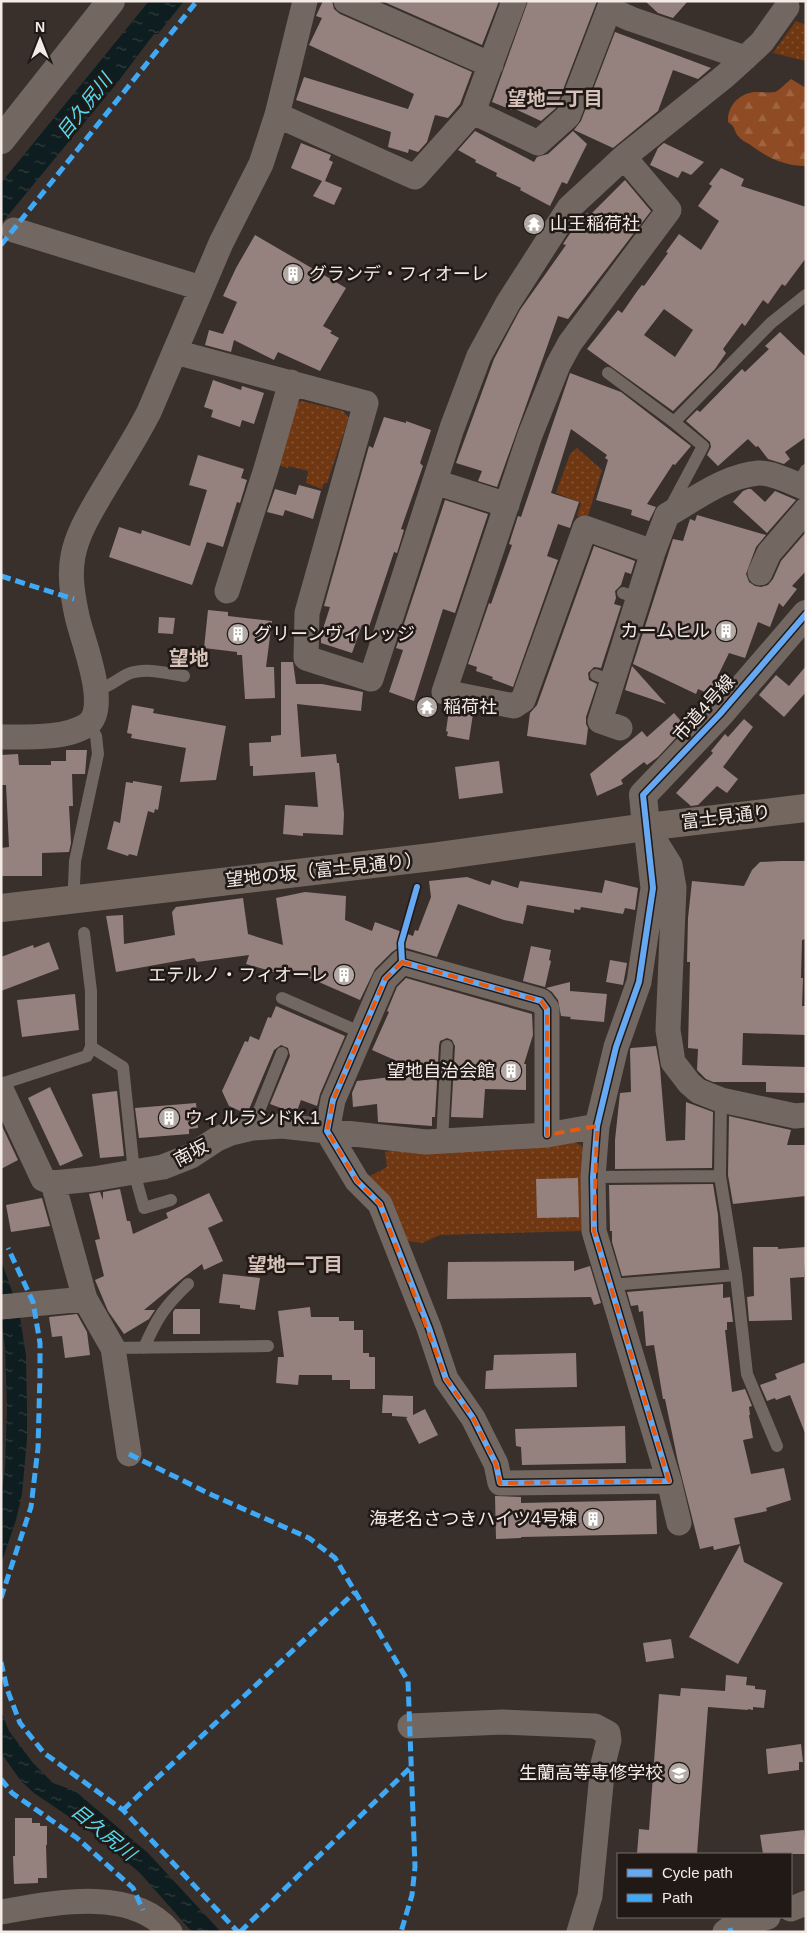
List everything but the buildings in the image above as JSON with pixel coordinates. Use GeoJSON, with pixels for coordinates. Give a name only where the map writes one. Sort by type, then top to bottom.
{"type":"FeatureCollection","features":[{"type":"Feature","properties":{"kind":"main road","name":"富士見通り"},"geometry":{"type":"LineString","coordinates":[[646,827],[806,808]]}},
{"type":"Feature","properties":{"kind":"main road","name":"望地の坂（富士見通り）"},"geometry":{"type":"LineString","coordinates":[[1,908],[432,858],[646,827]]}},
{"type":"Feature","properties":{"kind":"street"},"geometry":{"type":"LineString","coordinates":[[1,140],[111,1]]}},
{"type":"Feature","properties":{"kind":"street"},"geometry":{"type":"LineString","coordinates":[[1,737],[61,734],[75,731],[89,724],[97,708],[96,690],[74,599],[72,568],[75,548],[92,509],[138,434],[201,288],[261,164],[277,115],[304,1]]}},
{"type":"Feature","properties":{"kind":"street"},"geometry":{"type":"LineString","coordinates":[[346,1],[491,65]]}},
{"type":"Feature","properties":{"kind":"street"},"geometry":{"type":"LineString","coordinates":[[277,115],[415,177],[473,112],[514,1]]}},
{"type":"Feature","properties":{"kind":"street"},"geometry":{"type":"LineString","coordinates":[[175,352],[366,403],[307,613],[306,658],[371,679],[435,482],[479,356],[508,302],[569,208],[624,157],[745,58],[762,42],[791,8]]}},
{"type":"Feature","properties":{"kind":"street"},"geometry":{"type":"LineString","coordinates":[[473,112],[538,143],[568,116],[608,9],[631,19],[745,58]]}},
{"type":"Feature","properties":{"kind":"street"},"geometry":{"type":"LineString","coordinates":[[624,157],[668,210],[570,343],[562,358],[530,435],[444,692],[514,706],[523,700],[585,528],[652,552]]}},
{"type":"Feature","properties":{"kind":"street"},"geometry":{"type":"LineString","coordinates":[[14,230],[201,288]]}},
{"type":"Feature","properties":{"kind":"street"},"geometry":{"type":"LineString","coordinates":[[227,591],[274,471],[291,382]]}},
{"type":"Feature","properties":{"kind":"street"},"geometry":{"type":"LineString","coordinates":[[620,728],[600,721],[604,678],[631,595],[652,552],[666,515],[731,480],[750,475],[759,473],[803,481]]}},
{"type":"Feature","properties":{"kind":"street"},"geometry":{"type":"LineString","coordinates":[[435,482],[506,505]]}},
{"type":"Feature","properties":{"kind":"street"},"geometry":{"type":"LineString","coordinates":[[760,574],[769,553],[806,510]]}},
{"type":"Feature","properties":{"kind":"street","name":"市道4号線"},"geometry":{"type":"LineString","coordinates":[[646,827],[643,796],[713,721],[806,614]]}},
{"type":"Feature","properties":{"kind":"street"},"geometry":{"type":"LineString","coordinates":[[646,827],[670,865],[674,888],[668,1030],[673,1062],[698,1091],[721,1100],[795,1116],[806,1115]]}},
{"type":"Feature","properties":{"kind":"street"},"geometry":{"type":"LineString","coordinates":[[646,827],[652,888],[638,982],[616,1046],[597,1126],[593,1177],[594,1231],[669,1480],[679,1523]]}},
{"type":"Feature","properties":{"kind":"street"},"geometry":{"type":"LineString","coordinates":[[547,1135],[547,1009],[541,1001],[402,962],[385,979],[333,1100],[327,1131],[357,1181],[380,1204],[429,1328],[446,1379],[473,1418],[496,1464],[500,1483],[669,1480]]}},
{"type":"Feature","properties":{"kind":"street"},"geometry":{"type":"LineString","coordinates":[[1,1090],[44,1179],[53,1182],[85,1299],[113,1348],[129,1454]]}},
{"type":"Feature","properties":{"kind":"street","name":"南坂"},"geometry":{"type":"LineString","coordinates":[[53,1182],[93,1179],[163,1167],[191,1156],[217,1139],[231,1133],[252,1128],[282,1126],[426,1142],[547,1135],[597,1126]]}},
{"type":"Feature","properties":{"kind":"street"},"geometry":{"type":"LineString","coordinates":[[1,1307],[85,1299]]}},
{"type":"Feature","properties":{"kind":"street"},"geometry":{"type":"LineString","coordinates":[[410,1726],[503,1722],[595,1726],[608,1733],[609,1740],[604,1764],[590,1896],[579,1932]]}},
{"type":"Feature","properties":{"kind":"street"},"geometry":{"type":"LineString","coordinates":[[1,1912],[64,1902],[124,1905],[143,1910],[162,1921],[170,1932]]}},
{"type":"Feature","properties":{"kind":"street"},"geometry":{"type":"LineString","coordinates":[[792,1908],[806,1903]]}},
{"type":"Feature","properties":{"kind":"street"},"geometry":{"type":"LineString","coordinates":[[725,1932],[730,1928],[765,1918]]}},
{"type":"Feature","properties":{"kind":"lane"},"geometry":{"type":"LineString","coordinates":[[674,422],[770,323],[806,295]]}},
{"type":"Feature","properties":{"kind":"lane"},"geometry":{"type":"LineString","coordinates":[[608,374],[674,422],[703,446],[666,515]]}},
{"type":"Feature","properties":{"kind":"lane"},"geometry":{"type":"LineString","coordinates":[[96,690],[104,689],[128,674],[142,670],[184,676]]}},
{"type":"Feature","properties":{"kind":"lane"},"geometry":{"type":"LineString","coordinates":[[76,898],[74,874],[76,855],[98,754],[96,736],[89,724]]}},
{"type":"Feature","properties":{"kind":"lane"},"geometry":{"type":"LineString","coordinates":[[1,1084],[87,1056],[91,1047],[91,984],[84,934]]}},
{"type":"Feature","properties":{"kind":"lane"},"geometry":{"type":"LineString","coordinates":[[282,998],[362,1033]]}},
{"type":"Feature","properties":{"kind":"lane"},"geometry":{"type":"LineString","coordinates":[[442,1141],[447,1046]]}},
{"type":"Feature","properties":{"kind":"lane"},"geometry":{"type":"LineString","coordinates":[[91,1047],[123,1067],[134,1172],[144,1208],[171,1200]]}},
{"type":"Feature","properties":{"kind":"lane"},"geometry":{"type":"LineString","coordinates":[[252,1128],[282,1053]]}},
{"type":"Feature","properties":{"kind":"lane"},"geometry":{"type":"LineString","coordinates":[[721,1100],[720,1176],[736,1275],[747,1374],[777,1446]]}},
{"type":"Feature","properties":{"kind":"lane"},"geometry":{"type":"LineString","coordinates":[[593,1177],[720,1176]]}},
{"type":"Feature","properties":{"kind":"lane"},"geometry":{"type":"LineString","coordinates":[[610,1285],[736,1275]]}},
{"type":"Feature","properties":{"kind":"lane"},"geometry":{"type":"LineString","coordinates":[[144,1348],[154,1324],[165,1307],[188,1284]]}},
{"type":"Feature","properties":{"kind":"lane"},"geometry":{"type":"LineString","coordinates":[[113,1348],[268,1346]]}},
{"type":"Feature","properties":{"kind":"highlighted area"},"geometry":{"type":"Polygon","coordinates":[[[402,962],[541,1001],[547,1009],[547,1135],[597,1126],[594,1231],[669,1481],[500,1483],[496,1464],[473,1418],[446,1379],[380,1204],[357,1181],[327,1131],[333,1100],[385,979],[402,962]]]}},
{"type":"Feature","properties":{"kind":"green space"},"geometry":{"type":"Polygon","coordinates":[[[791,79],[806,88],[806,166],[798,166],[776,160],[762,153],[740,138],[733,126],[728,122],[729,111],[738,98],[754,92],[775,92],[791,79]]]}},
{"type":"Feature","properties":{"kind":"shaded area"},"geometry":{"type":"Polygon","coordinates":[[[796,21],[806,25],[806,61],[773,53],[796,21]]]}},
{"type":"Feature","properties":{"kind":"shaded area"},"geometry":{"type":"Polygon","coordinates":[[[301,401],[343,411],[349,418],[327,483],[324,483],[322,489],[306,483],[308,471],[278,465],[291,407],[301,401]]]}},
{"type":"Feature","properties":{"kind":"shaded area"},"geometry":{"type":"Polygon","coordinates":[[[577,448],[602,470],[587,519],[577,516],[581,503],[556,493],[570,454],[577,448]]]}},
{"type":"Feature","properties":{"kind":"shaded area"},"geometry":{"type":"Polygon","coordinates":[[[573,1141],[582,1146],[586,1156],[585,1224],[581,1231],[440,1235],[422,1243],[408,1241],[368,1177],[387,1167],[385,1152],[401,1148],[573,1141]]]}},
{"type":"Feature","properties":{"kind":"water","name":"目久尻川"},"geometry":{"type":"Polygon","coordinates":[[[149,1],[184,1],[158,34],[154,34],[117,83],[1,224],[1,183],[149,1]]]}},
{"type":"Feature","properties":{"kind":"water"},"geometry":{"type":"Polygon","coordinates":[[[1,1260],[19,1311],[26,1356],[27,1439],[22,1494],[16,1520],[1,1564],[1,1497],[5,1468],[7,1407],[5,1347],[1,1318],[1,1260]]]}},
{"type":"Feature","properties":{"kind":"water","name":"目久尻川"},"geometry":{"type":"Polygon","coordinates":[[[1,1711],[9,1731],[33,1763],[53,1783],[75,1791],[148,1853],[221,1932],[192,1932],[140,1873],[90,1831],[34,1793],[21,1781],[1,1753],[1,1711]]]}},
{"type":"Feature","properties":{"kind":"marked path"},"geometry":{"type":"LineString","coordinates":[[1,245],[197,1]]}},
{"type":"Feature","properties":{"kind":"marked path"},"geometry":{"type":"LineString","coordinates":[[1,576],[74,599]]}},
{"type":"Feature","properties":{"kind":"marked path"},"geometry":{"type":"LineString","coordinates":[[1,1598],[31,1507],[38,1448],[40,1373],[40,1343],[33,1302],[8,1248]]}},
{"type":"Feature","properties":{"kind":"marked path"},"geometry":{"type":"LineString","coordinates":[[129,1454],[212,1495],[309,1538],[335,1558],[408,1681],[415,1867],[412,1895],[401,1932]]}},
{"type":"Feature","properties":{"kind":"marked path"},"geometry":{"type":"LineString","coordinates":[[123,1810],[355,1592]]}},
{"type":"Feature","properties":{"kind":"marked path"},"geometry":{"type":"LineString","coordinates":[[1,1662],[7,1689],[20,1723],[44,1753],[123,1810],[238,1932]]}},
{"type":"Feature","properties":{"kind":"marked path"},"geometry":{"type":"LineString","coordinates":[[240,1932],[411,1767]]}},
{"type":"Feature","properties":{"kind":"marked path"},"geometry":{"type":"LineString","coordinates":[[1,1779],[12,1793],[77,1838],[133,1888],[143,1910]]}},
{"type":"Feature","properties":{"kind":"marked path"},"geometry":{"type":"LineString","coordinates":[[730,1928],[731,1932]]}},
{"type":"Feature","properties":{"kind":"cycle path"},"geometry":{"type":"LineString","coordinates":[[417,887],[401,943],[402,962],[385,979],[333,1100],[327,1131],[357,1181],[380,1204],[429,1328],[446,1379],[473,1418],[496,1464],[500,1483],[669,1481],[594,1231],[593,1177],[597,1126],[616,1047],[639,982],[653,888],[643,795],[720,714],[806,614]]}},
{"type":"Feature","properties":{"kind":"cycle path"},"geometry":{"type":"LineString","coordinates":[[402,962],[541,1001],[547,1009],[547,1135]]}},
{"type":"Feature","properties":{"kind":"place","name":"山王稲荷社"},"geometry":{"type":"Point","coordinates":[534,224]}},
{"type":"Feature","properties":{"kind":"place","name":"グランデ・フィオーレ"},"geometry":{"type":"Point","coordinates":[293,274]}},
{"type":"Feature","properties":{"kind":"place","name":"カームヒル"},"geometry":{"type":"Point","coordinates":[726,631]}},
{"type":"Feature","properties":{"kind":"place","name":"グリーンヴィレッジ"},"geometry":{"type":"Point","coordinates":[238,634]}},
{"type":"Feature","properties":{"kind":"place","name":"稲荷社"},"geometry":{"type":"Point","coordinates":[427,707]}},
{"type":"Feature","properties":{"kind":"place","name":"エテルノ・フィオーレ"},"geometry":{"type":"Point","coordinates":[344,975]}},
{"type":"Feature","properties":{"kind":"place","name":"望地自治会館"},"geometry":{"type":"Point","coordinates":[511,1071]}},
{"type":"Feature","properties":{"kind":"place","name":"ウィルランドK.1"},"geometry":{"type":"Point","coordinates":[169,1118]}},
{"type":"Feature","properties":{"kind":"place","name":"海老名さつきハイツ4号棟"},"geometry":{"type":"Point","coordinates":[593,1519]}},
{"type":"Feature","properties":{"kind":"place","name":"生蘭高等専修学校"},"geometry":{"type":"Point","coordinates":[679,1773]}},
{"type":"Feature","properties":{"kind":"district","name":"望地二丁目"},"geometry":{"type":"Point","coordinates":[555,98]}},
{"type":"Feature","properties":{"kind":"district","name":"望地"},"geometry":{"type":"Point","coordinates":[189,658]}},
{"type":"Feature","properties":{"kind":"district","name":"望地一丁目"},"geometry":{"type":"Point","coordinates":[295,1264]}}]}
